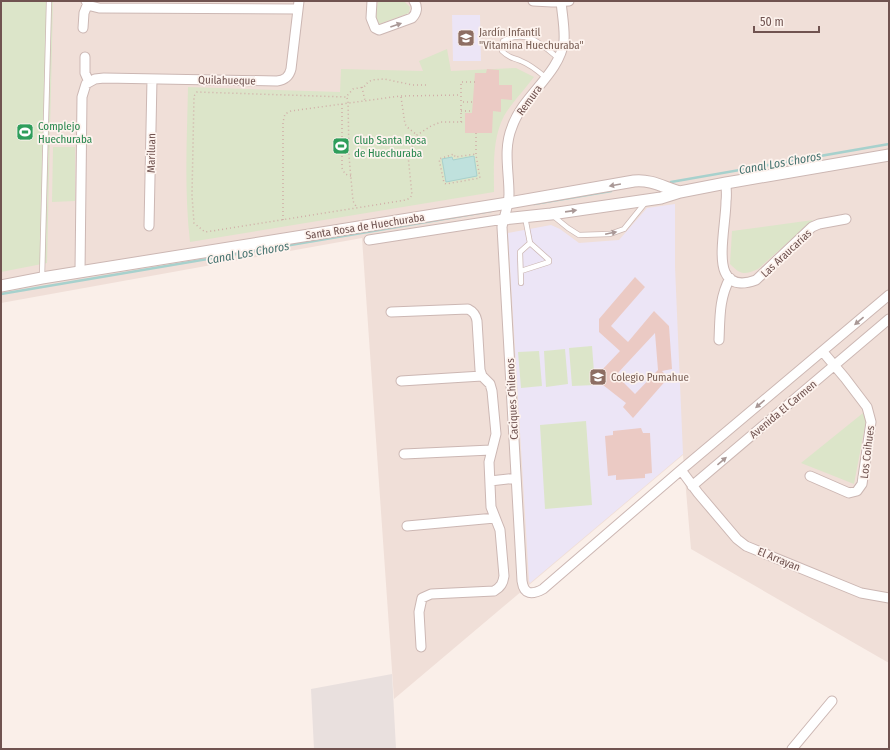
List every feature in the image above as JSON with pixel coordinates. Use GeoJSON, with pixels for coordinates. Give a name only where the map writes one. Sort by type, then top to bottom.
{"type":"FeatureCollection","features":[{"type":"Feature","properties":{"kind":"street"},"geometry":{"type":"LineString","coordinates":[[372,1],[371,21],[375,28],[379,30],[412,18],[416,14],[417,9],[414,1]]}},
{"type":"Feature","properties":{"kind":"street"},"geometry":{"type":"LineString","coordinates":[[533,1],[564,1]]}},
{"type":"Feature","properties":{"kind":"street","name":"Remura"},"geometry":{"type":"LineString","coordinates":[[508,203],[509,195],[506,155],[509,134],[518,113],[545,78],[558,58],[564,39],[564,1]]}},
{"type":"Feature","properties":{"kind":"street"},"geometry":{"type":"LineString","coordinates":[[83,28],[84,13],[87,2],[99,8],[299,5]]}},
{"type":"Feature","properties":{"kind":"street","name":"Quilahueque"},"geometry":{"type":"LineString","coordinates":[[88,82],[94,79],[104,78],[277,81],[284,79],[289,74],[291,69],[299,5]]}},
{"type":"Feature","properties":{"kind":"street"},"geometry":{"type":"LineString","coordinates":[[80,271],[82,97],[84,88],[88,82],[85,73],[85,57]]}},
{"type":"Feature","properties":{"kind":"street","name":"Mariluan"},"geometry":{"type":"LineString","coordinates":[[149,226],[152,79]]}},
{"type":"Feature","properties":{"kind":"street","name":"Santa Rosa de Huechuraba"},"geometry":{"type":"LineString","coordinates":[[369,240],[504,219],[551,214],[666,197],[680,192],[726,183],[889,155]]}},
{"type":"Feature","properties":{"kind":"street","name":"Santa Rosa de Huechuraba"},"geometry":{"type":"LineString","coordinates":[[1,286],[80,271],[508,203],[634,181],[642,180],[680,192]]}},
{"type":"Feature","properties":{"kind":"street"},"geometry":{"type":"LineString","coordinates":[[632,202],[638,197],[640,192],[639,186],[634,181]]}},
{"type":"Feature","properties":{"kind":"street"},"geometry":{"type":"LineString","coordinates":[[719,340],[721,304],[724,289],[730,278],[725,272],[722,260],[726,183]]}},
{"type":"Feature","properties":{"kind":"street","name":"Caciques Chilenos"},"geometry":{"type":"LineString","coordinates":[[508,203],[502,227],[522,586],[529,593]]}},
{"type":"Feature","properties":{"kind":"street","name":"Las Araucarias"},"geometry":{"type":"LineString","coordinates":[[730,278],[736,283],[746,284],[756,280],[812,227],[819,224],[846,219]]}},
{"type":"Feature","properties":{"kind":"street","name":"Avenida El Carmen"},"geometry":{"type":"LineString","coordinates":[[529,593],[534,593],[543,589],[681,470],[889,295]]}},
{"type":"Feature","properties":{"kind":"street"},"geometry":{"type":"LineString","coordinates":[[391,312],[468,310],[476,316],[478,321],[479,365],[482,376],[490,384],[492,392],[496,434],[489,462],[491,507],[500,530],[504,576],[501,585],[494,591],[431,594],[422,598],[419,612],[421,647]]}},
{"type":"Feature","properties":{"kind":"street","name":"Avenida El Carmen"},"geometry":{"type":"LineString","coordinates":[[692,486],[889,320]]}},
{"type":"Feature","properties":{"kind":"street","name":"Los Coihues"},"geometry":{"type":"LineString","coordinates":[[810,476],[849,493],[857,491],[862,484],[871,422],[867,407],[835,365],[823,352]]}},
{"type":"Feature","properties":{"kind":"street"},"geometry":{"type":"LineString","coordinates":[[401,381],[482,376]]}},
{"type":"Feature","properties":{"kind":"street"},"geometry":{"type":"LineString","coordinates":[[404,454],[492,450]]}},
{"type":"Feature","properties":{"kind":"street"},"geometry":{"type":"LineString","coordinates":[[681,470],[692,486]]}},
{"type":"Feature","properties":{"kind":"street"},"geometry":{"type":"LineString","coordinates":[[490,481],[516,478]]}},
{"type":"Feature","properties":{"kind":"street","name":"El Arrayan"},"geometry":{"type":"LineString","coordinates":[[692,486],[738,539],[746,546],[861,593],[889,598]]}},
{"type":"Feature","properties":{"kind":"street"},"geometry":{"type":"LineString","coordinates":[[407,526],[495,518]]}},
{"type":"Feature","properties":{"kind":"street"},"geometry":{"type":"LineString","coordinates":[[792,749],[832,701]]}},
{"type":"Feature","properties":{"kind":"lane"},"geometry":{"type":"LineString","coordinates":[[42,278],[49,1]]}},
{"type":"Feature","properties":{"kind":"lane"},"geometry":{"type":"LineString","coordinates":[[545,78],[533,67],[521,61],[509,58],[502,51],[503,41],[512,37],[526,36],[545,47],[558,58]]}},
{"type":"Feature","properties":{"kind":"lane"},"geometry":{"type":"LineString","coordinates":[[551,214],[579,235],[610,234],[624,229],[647,200]]}},
{"type":"Feature","properties":{"kind":"lane"},"geometry":{"type":"LineString","coordinates":[[521,271],[549,262],[549,260],[530,243],[525,216]]}},
{"type":"Feature","properties":{"kind":"lane"},"geometry":{"type":"LineString","coordinates":[[521,283],[520,252],[530,243]]}},
{"type":"Feature","properties":{"kind":"path"},"geometry":{"type":"LineString","coordinates":[[346,97],[353,89],[362,87],[368,82],[384,79],[413,85],[426,85]]}},
{"type":"Feature","properties":{"kind":"path"},"geometry":{"type":"LineString","coordinates":[[461,122],[461,82],[475,82]]}},
{"type":"Feature","properties":{"kind":"path"},"geometry":{"type":"LineString","coordinates":[[362,87],[365,100]]}},
{"type":"Feature","properties":{"kind":"path"},"geometry":{"type":"LineString","coordinates":[[346,97],[197,92],[194,96],[192,195],[194,223],[205,232],[410,198],[412,195],[408,155],[417,135],[431,126],[441,122],[465,122]]}},
{"type":"Feature","properties":{"kind":"path"},"geometry":{"type":"LineString","coordinates":[[283,220],[283,122],[285,114],[291,111],[401,96],[461,95]]}},
{"type":"Feature","properties":{"kind":"path"},"geometry":{"type":"LineString","coordinates":[[401,96],[405,124],[417,135]]}},
{"type":"Feature","properties":{"kind":"path"},"geometry":{"type":"LineString","coordinates":[[418,96],[420,100]]}},
{"type":"Feature","properties":{"kind":"path"},"geometry":{"type":"LineString","coordinates":[[346,97],[348,100],[353,201],[357,208]]}},
{"type":"Feature","properties":{"kind":"path"},"geometry":{"type":"LineString","coordinates":[[461,102],[472,102]]}},
{"type":"Feature","properties":{"kind":"path"},"geometry":{"type":"LineString","coordinates":[[342,104],[342,168],[345,174],[351,176]]}},
{"type":"Feature","properties":{"kind":"path"},"geometry":{"type":"LineString","coordinates":[[461,111],[472,110]]}},
{"type":"Feature","properties":{"kind":"path"},"geometry":{"type":"LineString","coordinates":[[428,123],[431,126]]}},
{"type":"Feature","properties":{"kind":"path"},"geometry":{"type":"LineString","coordinates":[[476,133],[476,154],[480,178],[446,184],[444,183],[439,158],[454,154],[455,157],[476,154]]}},
{"type":"Feature","properties":{"kind":"shaded area"},"geometry":{"type":"Polygon","coordinates":[[[1,1],[889,1],[889,663],[691,549],[683,455],[394,699],[362,238],[1,303],[1,1]]]}},
{"type":"Feature","properties":{"kind":"shaded area","name":"Jardín Infantil \"Vitamina Huechuraba\""},"geometry":{"type":"Polygon","coordinates":[[[452,15],[480,15],[481,61],[453,61],[452,15]]]}},
{"type":"Feature","properties":{"kind":"shaded area","name":"Colegio Pumahue"},"geometry":{"type":"Polygon","coordinates":[[[675,204],[675,267],[683,454],[530,583],[508,233],[551,225],[560,229],[579,243],[619,240],[647,208],[675,204]]]}},
{"type":"Feature","properties":{"kind":"shaded area"},"geometry":{"type":"Polygon","coordinates":[[[392,674],[396,749],[314,749],[311,689],[392,674]]]}},
{"type":"Feature","properties":{"kind":"green space","name":"Complejo Huechuraba"},"geometry":{"type":"Polygon","coordinates":[[[1,1],[53,1],[47,263],[1,272],[1,1]]]}},
{"type":"Feature","properties":{"kind":"green space"},"geometry":{"type":"Polygon","coordinates":[[[378,1],[404,1],[410,7],[409,13],[379,24],[375,20],[378,1]]]}},
{"type":"Feature","properties":{"kind":"green space","name":"Club Santa Rosa de Huechuraba"},"geometry":{"type":"Polygon","coordinates":[[[447,49],[451,71],[516,68],[534,77],[507,111],[500,125],[494,153],[494,192],[190,242],[186,184],[188,87],[340,92],[341,69],[423,71],[419,61],[447,49]]]}},
{"type":"Feature","properties":{"kind":"green space"},"geometry":{"type":"Polygon","coordinates":[[[53,147],[75,147],[75,201],[52,202],[53,147]]]}},
{"type":"Feature","properties":{"kind":"green space"},"geometry":{"type":"Polygon","coordinates":[[[813,220],[758,269],[743,273],[730,264],[732,231],[813,220]]]}},
{"type":"Feature","properties":{"kind":"green space"},"geometry":{"type":"Polygon","coordinates":[[[592,346],[595,385],[572,386],[569,348],[592,346]]]}},
{"type":"Feature","properties":{"kind":"green space"},"geometry":{"type":"Polygon","coordinates":[[[565,349],[568,384],[546,387],[544,351],[565,349]]]}},
{"type":"Feature","properties":{"kind":"green space"},"geometry":{"type":"Polygon","coordinates":[[[539,351],[542,386],[521,388],[518,352],[539,351]]]}},
{"type":"Feature","properties":{"kind":"green space"},"geometry":{"type":"Polygon","coordinates":[[[863,413],[866,421],[854,484],[801,463],[863,413]]]}},
{"type":"Feature","properties":{"kind":"green space"},"geometry":{"type":"Polygon","coordinates":[[[586,421],[592,505],[545,509],[540,425],[586,421]]]}},
{"type":"Feature","properties":{"kind":"water"},"geometry":{"type":"Polygon","coordinates":[[[474,156],[477,176],[446,182],[442,159],[452,157],[453,160],[474,156]]]}},
{"type":"Feature","properties":{"kind":"building"},"geometry":{"type":"Polygon","coordinates":[[[487,69],[499,70],[499,85],[512,85],[512,100],[501,99],[501,112],[493,111],[492,133],[465,133],[465,113],[472,113],[475,73],[486,73],[487,69]]]}},
{"type":"Feature","properties":{"kind":"building"},"geometry":{"type":"Polygon","coordinates":[[[635,277],[645,287],[611,326],[628,342],[654,311],[669,326],[672,369],[662,371],[668,378],[633,418],[623,407],[626,403],[603,385],[601,371],[620,351],[599,332],[599,319],[635,277]],[[655,333],[616,375],[635,394],[658,370],[655,333]]]}},
{"type":"Feature","properties":{"kind":"building"},"geometry":{"type":"Polygon","coordinates":[[[641,428],[643,433],[650,433],[652,473],[645,474],[645,478],[616,480],[616,475],[608,476],[605,436],[613,435],[613,431],[641,428]]]}},
{"type":"Feature","properties":{"kind":"waterway","name":"Canal Los Choros"},"geometry":{"type":"LineString","coordinates":[[671,182],[889,144]]}},
{"type":"Feature","properties":{"kind":"waterway","name":"Canal Los Choros"},"geometry":{"type":"LineString","coordinates":[[534,204],[611,191]]}},
{"type":"Feature","properties":{"kind":"waterway","name":"Canal Los Choros"},"geometry":{"type":"LineString","coordinates":[[1,294],[491,211]]}},
{"type":"Feature","properties":{"kind":"place","name":"Jardín Infantil \"Vitamina Huechuraba\""},"geometry":{"type":"Point","coordinates":[466,38]}},
{"type":"Feature","properties":{"kind":"place","name":"Complejo Huechuraba"},"geometry":{"type":"Point","coordinates":[25,132]}},
{"type":"Feature","properties":{"kind":"place","name":"Club Santa Rosa de Huechuraba"},"geometry":{"type":"Point","coordinates":[341,146]}},
{"type":"Feature","properties":{"kind":"place","name":"Colegio Pumahue"},"geometry":{"type":"Point","coordinates":[598,377]}}]}
